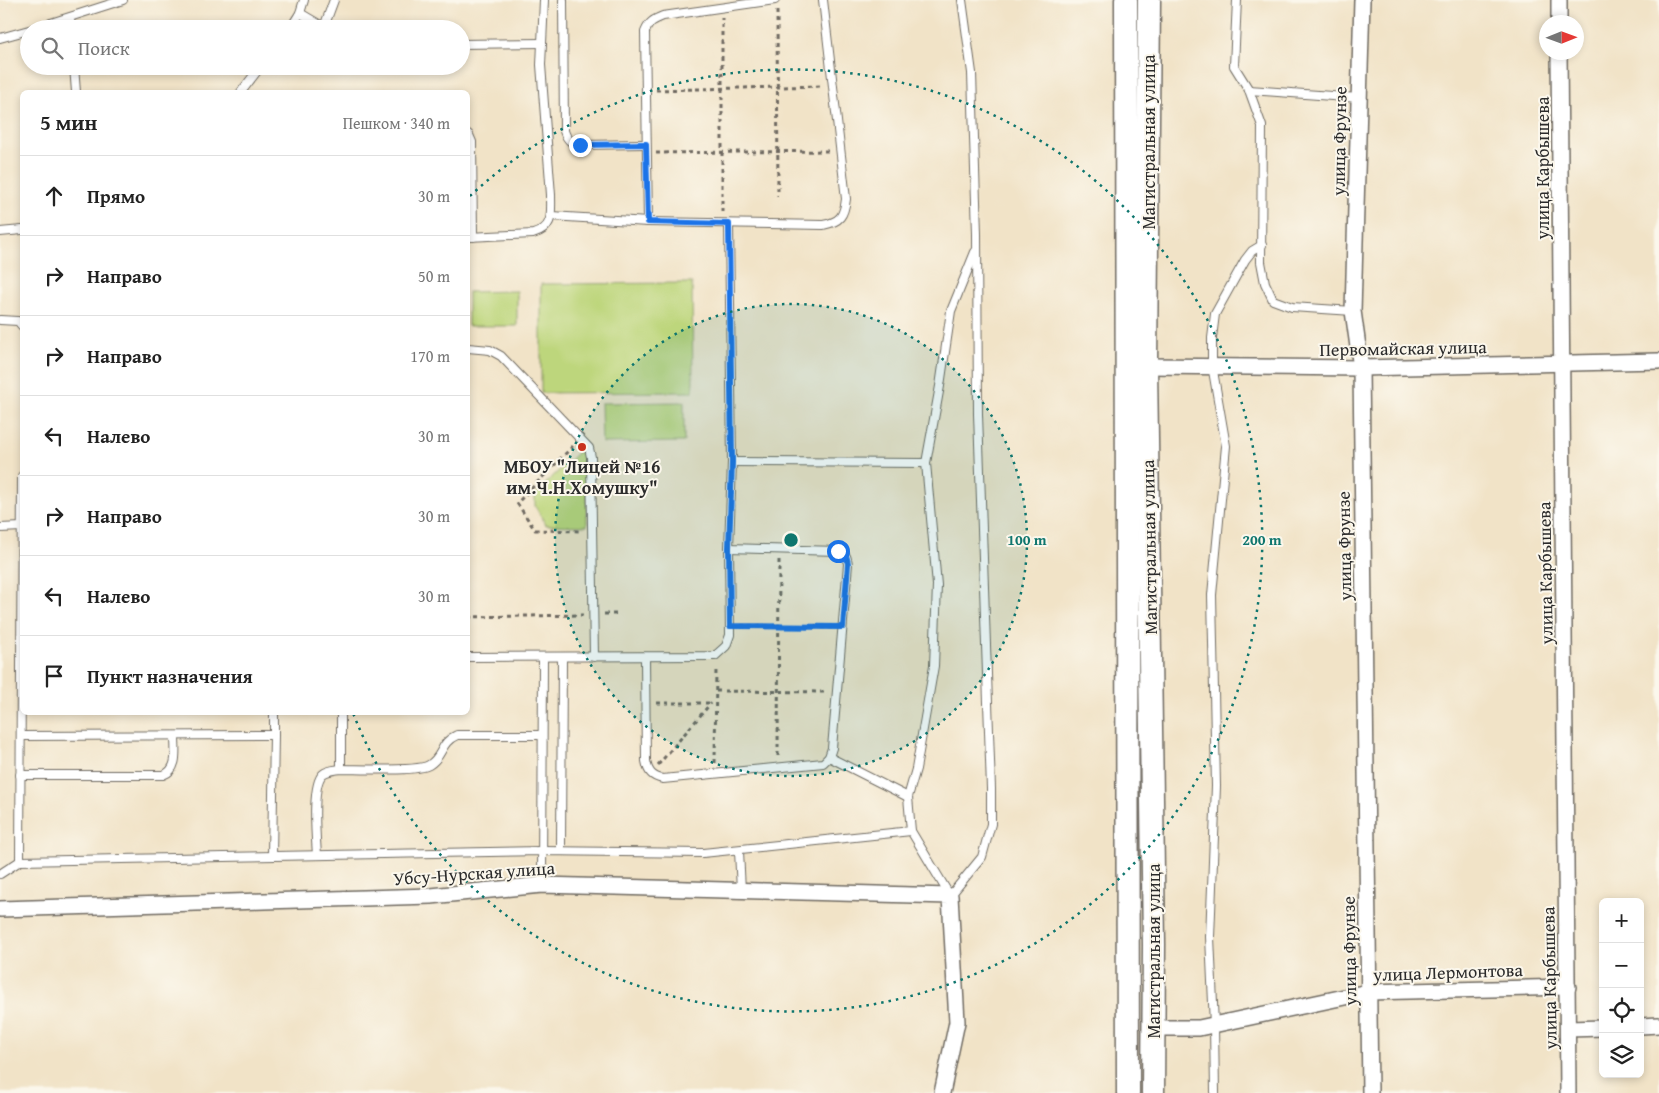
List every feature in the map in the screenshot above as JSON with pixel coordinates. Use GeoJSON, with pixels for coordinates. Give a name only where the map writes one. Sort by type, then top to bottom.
{"type":"FeatureCollection","features":[{"type":"Feature","properties":{"kind":"main road","name":"Магистральная улица"},"geometry":{"type":"LineString","coordinates":[[1126,0],[1128,1093]]}},
{"type":"Feature","properties":{"kind":"main road","name":"Магистральная улица"},"geometry":{"type":"LineString","coordinates":[[1149,0],[1146,366],[1154,945],[1153,1093]]}},
{"type":"Feature","properties":{"kind":"street","name":"улица Фрунзе"},"geometry":{"type":"LineString","coordinates":[[1362,0],[1353,311],[1361,368],[1370,1093]]}},
{"type":"Feature","properties":{"kind":"street"},"geometry":{"type":"LineString","coordinates":[[1559,0],[1559,15]]}},
{"type":"Feature","properties":{"kind":"street","name":"улица Карбышева"},"geometry":{"type":"LineString","coordinates":[[1560,60],[1568,1093]]}},
{"type":"Feature","properties":{"kind":"street","name":"Первомайская улица"},"geometry":{"type":"LineString","coordinates":[[1146,366],[1212,365],[1361,368],[1659,361]]}},
{"type":"Feature","properties":{"kind":"street","name":"Убсу-Нурская улица"},"geometry":{"type":"LineString","coordinates":[[0,909],[431,896],[542,885],[950,896]]}},
{"type":"Feature","properties":{"kind":"street"},"geometry":{"type":"LineString","coordinates":[[942,1093],[957,1022],[950,896]]}},
{"type":"Feature","properties":{"kind":"street","name":"улица Лермонтова"},"geometry":{"type":"LineString","coordinates":[[1153,1028],[1199,1028],[1368,992],[1568,987]]}},
{"type":"Feature","properties":{"kind":"street"},"geometry":{"type":"LineString","coordinates":[[1644,1026],[1659,1025]]}},
{"type":"Feature","properties":{"kind":"street"},"geometry":{"type":"LineString","coordinates":[[1568,1029],[1599,1028]]}},
{"type":"Feature","properties":{"kind":"lane"},"geometry":{"type":"LineString","coordinates":[[63,20],[123,0]]}},
{"type":"Feature","properties":{"kind":"lane"},"geometry":{"type":"LineString","coordinates":[[296,20],[304,0]]}},
{"type":"Feature","properties":{"kind":"lane"},"geometry":{"type":"LineString","coordinates":[[328,20],[334,0]]}},
{"type":"Feature","properties":{"kind":"lane"},"geometry":{"type":"LineString","coordinates":[[470,137],[472,142],[470,237],[533,234],[541,231],[548,225],[551,216],[541,65],[544,0]]}},
{"type":"Feature","properties":{"kind":"lane"},"geometry":{"type":"LineString","coordinates":[[563,0],[564,131],[567,138],[573,144],[580,145],[646,144]]}},
{"type":"Feature","properties":{"kind":"lane"},"geometry":{"type":"LineString","coordinates":[[648,222],[645,32],[648,25],[653,20],[662,16],[775,0]]}},
{"type":"Feature","properties":{"kind":"lane"},"geometry":{"type":"LineString","coordinates":[[551,216],[648,222],[823,225],[840,218],[846,199],[823,0]]}},
{"type":"Feature","properties":{"kind":"lane"},"geometry":{"type":"LineString","coordinates":[[962,0],[972,73],[977,247],[978,414],[992,789],[991,824],[982,857],[950,896],[911,831],[908,797],[916,769],[934,666],[937,585],[926,463],[951,311],[977,247]]}},
{"type":"Feature","properties":{"kind":"lane"},"geometry":{"type":"LineString","coordinates":[[1237,0],[1234,66],[1249,90],[1262,126],[1261,262],[1265,283],[1274,300],[1292,307],[1353,311]]}},
{"type":"Feature","properties":{"kind":"lane"},"geometry":{"type":"LineString","coordinates":[[300,13],[312,20]]}},
{"type":"Feature","properties":{"kind":"lane"},"geometry":{"type":"LineString","coordinates":[[0,38],[20,32]]}},
{"type":"Feature","properties":{"kind":"lane"},"geometry":{"type":"LineString","coordinates":[[470,44],[542,43]]}},
{"type":"Feature","properties":{"kind":"lane"},"geometry":{"type":"LineString","coordinates":[[75,75],[76,90]]}},
{"type":"Feature","properties":{"kind":"lane"},"geometry":{"type":"LineString","coordinates":[[243,90],[254,75]]}},
{"type":"Feature","properties":{"kind":"lane"},"geometry":{"type":"LineString","coordinates":[[1249,90],[1359,98]]}},
{"type":"Feature","properties":{"kind":"lane"},"geometry":{"type":"LineString","coordinates":[[470,657],[715,656],[729,641],[729,548],[732,462],[725,224]]}},
{"type":"Feature","properties":{"kind":"lane"},"geometry":{"type":"LineString","coordinates":[[0,232],[20,230]]}},
{"type":"Feature","properties":{"kind":"lane"},"geometry":{"type":"LineString","coordinates":[[1215,1093],[1210,937],[1216,786],[1212,595],[1226,446],[1212,365],[1212,338],[1215,314],[1245,260],[1252,251],[1262,245]]}},
{"type":"Feature","properties":{"kind":"lane"},"geometry":{"type":"LineString","coordinates":[[0,320],[18,321],[20,324]]}},
{"type":"Feature","properties":{"kind":"lane"},"geometry":{"type":"LineString","coordinates":[[470,348],[490,350],[501,356],[589,448],[591,457],[594,657]]}},
{"type":"Feature","properties":{"kind":"lane"},"geometry":{"type":"LineString","coordinates":[[732,462],[926,463]]}},
{"type":"Feature","properties":{"kind":"lane"},"geometry":{"type":"LineString","coordinates":[[0,528],[20,527]]}},
{"type":"Feature","properties":{"kind":"lane"},"geometry":{"type":"LineString","coordinates":[[645,657],[646,761],[647,768],[656,778],[663,779],[823,763],[829,757],[832,748],[843,627],[847,558],[844,553],[838,551],[729,548]]}},
{"type":"Feature","properties":{"kind":"lane"},"geometry":{"type":"LineString","coordinates":[[542,885],[543,657]]}},
{"type":"Feature","properties":{"kind":"lane"},"geometry":{"type":"LineString","coordinates":[[561,851],[562,657]]}},
{"type":"Feature","properties":{"kind":"lane"},"geometry":{"type":"LineString","coordinates":[[20,861],[21,715]]}},
{"type":"Feature","properties":{"kind":"lane"},"geometry":{"type":"LineString","coordinates":[[272,856],[274,715]]}},
{"type":"Feature","properties":{"kind":"lane"},"geometry":{"type":"LineString","coordinates":[[341,715],[341,770]]}},
{"type":"Feature","properties":{"kind":"lane"},"geometry":{"type":"LineString","coordinates":[[317,855],[315,794],[322,774],[341,770],[420,769],[434,761],[449,738],[457,735],[542,734]]}},
{"type":"Feature","properties":{"kind":"lane"},"geometry":{"type":"LineString","coordinates":[[21,736],[274,735]]}},
{"type":"Feature","properties":{"kind":"lane"},"geometry":{"type":"LineString","coordinates":[[20,775],[163,775],[170,772],[174,765],[175,736]]}},
{"type":"Feature","properties":{"kind":"lane"},"geometry":{"type":"LineString","coordinates":[[829,757],[908,797]]}},
{"type":"Feature","properties":{"kind":"lane"},"geometry":{"type":"LineString","coordinates":[[0,874],[20,861],[541,851],[703,853],[911,831]]}},
{"type":"Feature","properties":{"kind":"lane"},"geometry":{"type":"LineString","coordinates":[[739,850],[741,890]]}},
{"type":"Feature","properties":{"kind":"path"},"geometry":{"type":"LineString","coordinates":[[722,8],[722,152],[725,224]]}},
{"type":"Feature","properties":{"kind":"path"},"geometry":{"type":"LineString","coordinates":[[777,10],[778,196]]}},
{"type":"Feature","properties":{"kind":"path"},"geometry":{"type":"LineString","coordinates":[[646,90],[833,86]]}},
{"type":"Feature","properties":{"kind":"path"},"geometry":{"type":"LineString","coordinates":[[646,153],[840,151]]}},
{"type":"Feature","properties":{"kind":"path"},"geometry":{"type":"LineString","coordinates":[[581,438],[517,503],[535,530],[592,531]]}},
{"type":"Feature","properties":{"kind":"path"},"geometry":{"type":"LineString","coordinates":[[777,768],[779,550]]}},
{"type":"Feature","properties":{"kind":"path"},"geometry":{"type":"LineString","coordinates":[[470,616],[619,614]]}},
{"type":"Feature","properties":{"kind":"path"},"geometry":{"type":"LineString","coordinates":[[730,626],[843,627]]}},
{"type":"Feature","properties":{"kind":"path"},"geometry":{"type":"LineString","coordinates":[[715,774],[714,703],[716,691],[716,654]]}},
{"type":"Feature","properties":{"kind":"path"},"geometry":{"type":"LineString","coordinates":[[716,691],[837,692]]}},
{"type":"Feature","properties":{"kind":"path"},"geometry":{"type":"LineString","coordinates":[[646,703],[714,703]]}},
{"type":"Feature","properties":{"kind":"path"},"geometry":{"type":"LineString","coordinates":[[651,774],[714,703]]}},
{"type":"Feature","properties":{"kind":"green space"},"geometry":{"type":"Polygon","coordinates":[[[692,283],[693,392],[541,393],[541,284],[692,283]]]}},
{"type":"Feature","properties":{"kind":"green space"},"geometry":{"type":"Polygon","coordinates":[[[517,291],[517,326],[470,326],[470,292],[517,291]]]}},
{"type":"Feature","properties":{"kind":"green space"},"geometry":{"type":"Polygon","coordinates":[[[684,402],[684,442],[602,443],[601,403],[684,402]]]}},
{"type":"Feature","properties":{"kind":"green space"},"geometry":{"type":"Polygon","coordinates":[[[582,451],[587,456],[587,526],[546,525],[535,506],[535,494],[577,453],[582,451]]]}},
{"type":"Feature","properties":{"kind":"place","name":"МБОУ \"Лицей №16 им.Ч.Н.Хомушку\""},"geometry":{"type":"Point","coordinates":[582,447]}},
{"type":"Feature","properties":{"kind":"route"},"geometry":{"type":"LineString","coordinates":[[580,145],[646,144],[648,222],[729,224],[732,462],[729,548],[730,626],[843,627],[848,564],[844,553],[838,551]]}}]}
